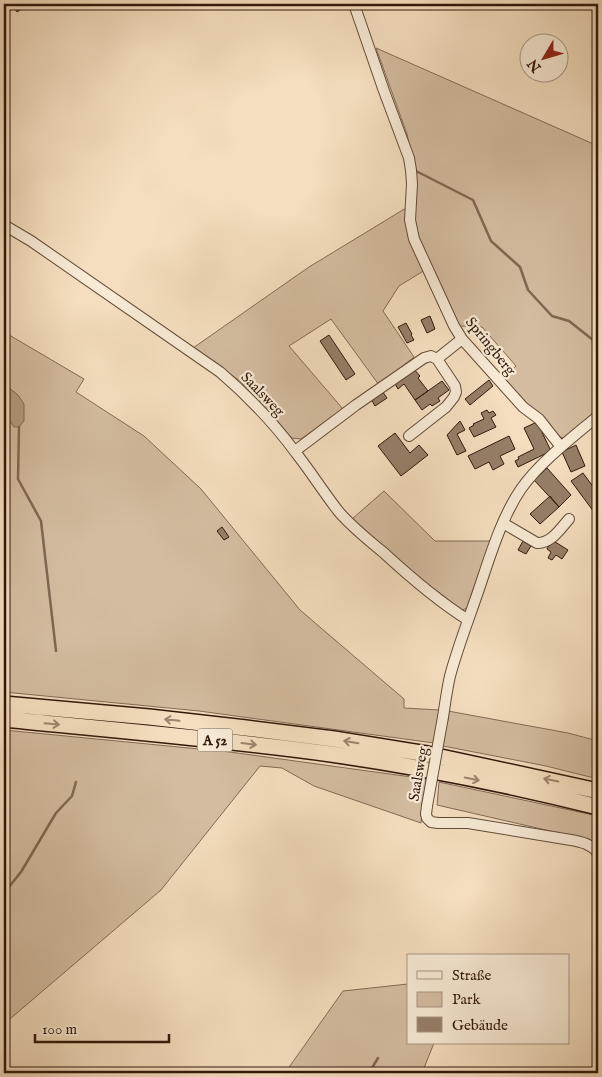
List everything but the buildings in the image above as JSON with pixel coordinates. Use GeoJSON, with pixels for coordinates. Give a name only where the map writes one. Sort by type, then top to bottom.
{"type":"FeatureCollection","features":[{"type":"Feature","properties":{"kind":"highway","name":"A 52"},"geometry":{"type":"LineString","coordinates":[[4,704],[149,717],[334,740],[426,754],[598,791]]}},
{"type":"Feature","properties":{"kind":"highway","name":"A 52"},"geometry":{"type":"LineString","coordinates":[[4,719],[332,754],[424,769],[598,807]]}},
{"type":"Feature","properties":{"kind":"street","name":"Springberg"},"geometry":{"type":"LineString","coordinates":[[354,4],[409,158],[412,184],[410,220],[414,239],[454,326],[462,339],[523,407],[539,419],[561,447]]}},
{"type":"Feature","properties":{"kind":"street","name":"Saalsweg"},"geometry":{"type":"LineString","coordinates":[[4,225],[31,241],[220,372],[258,408],[295,451],[354,528],[458,614],[468,618],[450,677],[427,806],[427,818],[431,822],[468,823],[586,843],[596,849],[598,853]]}},
{"type":"Feature","properties":{"kind":"street"},"geometry":{"type":"LineString","coordinates":[[437,359],[462,339]]}},
{"type":"Feature","properties":{"kind":"street"},"geometry":{"type":"LineString","coordinates":[[295,451],[356,405],[424,358],[431,356],[437,359],[455,386],[456,392],[446,407],[409,436]]}},
{"type":"Feature","properties":{"kind":"street"},"geometry":{"type":"LineString","coordinates":[[468,618],[503,523],[521,489],[561,447],[598,416]]}},
{"type":"Feature","properties":{"kind":"street"},"geometry":{"type":"LineString","coordinates":[[503,523],[537,543],[541,543],[555,535],[569,519]]}},
{"type":"Feature","properties":{"kind":"green space"},"geometry":{"type":"Polygon","coordinates":[[[376,48],[598,146],[598,232],[592,234],[598,247],[598,411],[566,438],[559,437],[500,379],[516,366],[482,327],[459,326],[415,229],[412,157],[407,134],[376,48]]]}},
{"type":"Feature","properties":{"kind":"green space"},"geometry":{"type":"Polygon","coordinates":[[[406,208],[425,270],[399,286],[383,311],[414,357],[379,385],[331,319],[289,346],[343,409],[301,439],[291,438],[240,381],[193,348],[309,267],[406,208]]]}},
{"type":"Feature","properties":{"kind":"green space"},"geometry":{"type":"Polygon","coordinates":[[[4,332],[84,379],[76,392],[144,436],[201,489],[300,610],[404,699],[404,708],[439,710],[434,743],[199,711],[4,692],[4,332]]]}},
{"type":"Feature","properties":{"kind":"green space"},"geometry":{"type":"Polygon","coordinates":[[[384,491],[435,541],[491,541],[468,608],[462,610],[413,573],[352,519],[384,491]]]}},
{"type":"Feature","properties":{"kind":"green space"},"geometry":{"type":"Polygon","coordinates":[[[448,711],[568,733],[598,741],[598,779],[546,766],[443,746],[448,711]]]}},
{"type":"Feature","properties":{"kind":"green space"},"geometry":{"type":"Polygon","coordinates":[[[4,730],[230,752],[426,779],[421,823],[314,786],[282,768],[260,766],[161,890],[4,1024],[4,730]]]}},
{"type":"Feature","properties":{"kind":"green space"},"geometry":{"type":"Polygon","coordinates":[[[439,782],[598,816],[598,842],[437,805],[439,782]]]}},
{"type":"Feature","properties":{"kind":"green space"},"geometry":{"type":"Polygon","coordinates":[[[407,984],[407,1044],[434,1044],[422,1073],[285,1073],[343,991],[407,984]]]}},
{"type":"Feature","properties":{"kind":"shaded area"},"geometry":{"type":"Polygon","coordinates":[[[4,384],[18,395],[24,404],[24,421],[19,427],[14,427],[8,417],[5,407],[4,384]]]}},
{"type":"Feature","properties":{"kind":"waterway"},"geometry":{"type":"LineString","coordinates":[[416,171],[473,200],[491,241],[520,267],[528,290],[552,316],[569,321],[598,342]]}},
{"type":"Feature","properties":{"kind":"waterway"},"geometry":{"type":"LineString","coordinates":[[19,427],[18,479],[41,521],[56,651]]}},
{"type":"Feature","properties":{"kind":"waterway"},"geometry":{"type":"LineString","coordinates":[[4,893],[21,872],[56,813],[72,796],[76,782]]}},
{"type":"Feature","properties":{"kind":"waterway"},"geometry":{"type":"LineString","coordinates":[[369,1073],[378,1058]]}}]}
